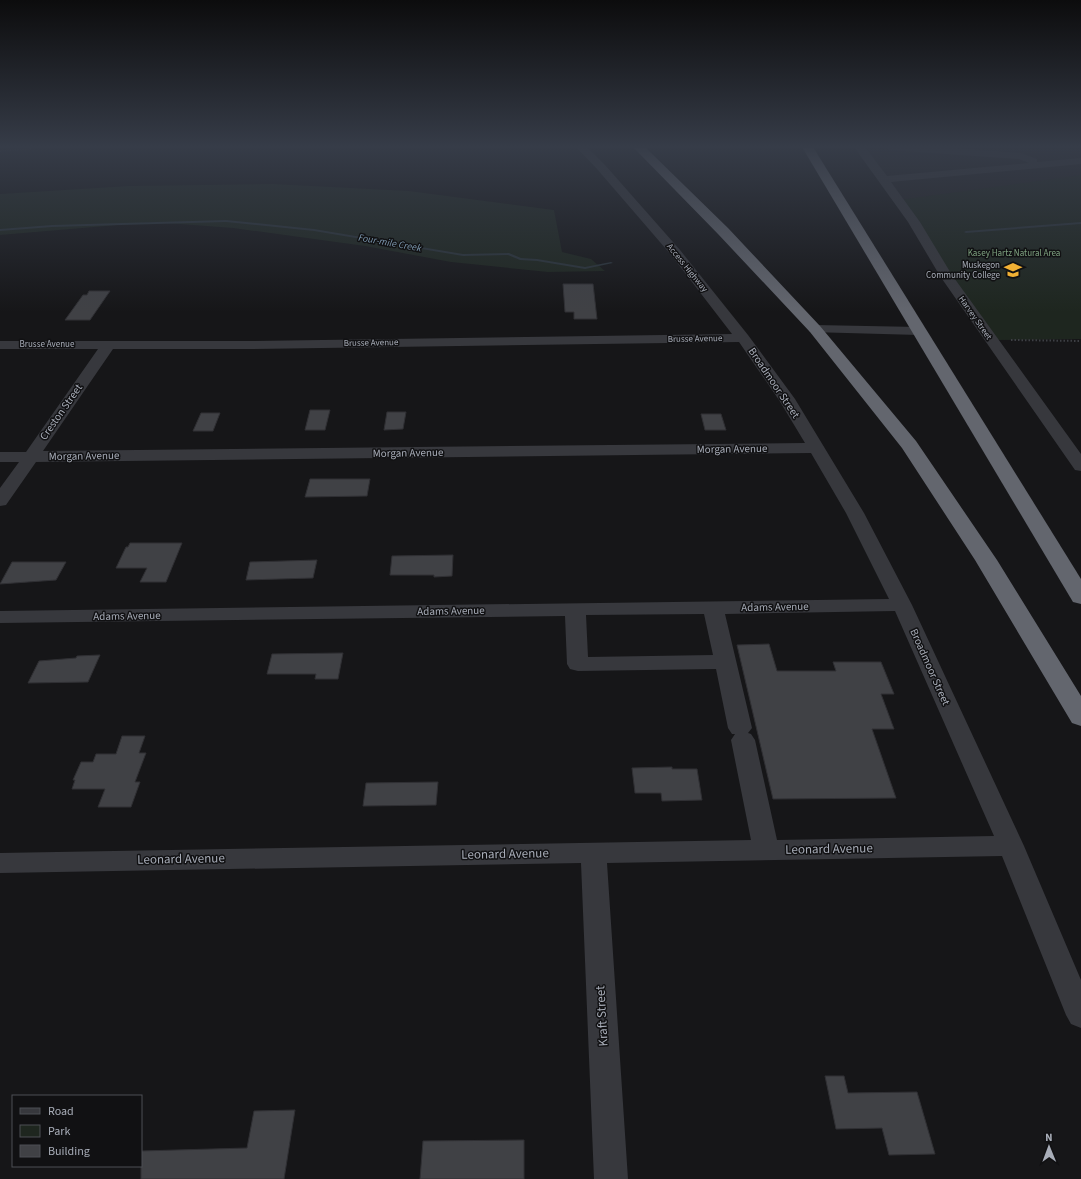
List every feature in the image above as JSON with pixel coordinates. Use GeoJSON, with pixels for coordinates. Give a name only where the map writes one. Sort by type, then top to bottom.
{"type":"FeatureCollection","features":[{"type":"Feature","properties":{"kind":"highway"},"geometry":{"type":"LineString","coordinates":[[694,202],[815,329],[909,445],[986,560],[1081,717]]}},
{"type":"Feature","properties":{"kind":"highway"},"geometry":{"type":"LineString","coordinates":[[840,202],[1081,596]]}},
{"type":"Feature","properties":{"kind":"street","name":"Access Highway"},"geometry":{"type":"LineString","coordinates":[[632,202],[676,253],[742,338]]}},
{"type":"Feature","properties":{"kind":"street","name":"Harvey Street"},"geometry":{"type":"LineString","coordinates":[[900,202],[914,222],[946,276],[990,340],[1081,466]]}},
{"type":"Feature","properties":{"kind":"street"},"geometry":{"type":"LineString","coordinates":[[815,329],[918,331]]}},
{"type":"Feature","properties":{"kind":"street","name":"Brusse Avenue"},"geometry":{"type":"LineString","coordinates":[[0,345],[283,344],[742,338]]}},
{"type":"Feature","properties":{"kind":"street","name":"Broadmoor Street"},"geometry":{"type":"LineString","coordinates":[[742,338],[787,399],[855,513],[902,605],[1011,846],[1081,1015]]}},
{"type":"Feature","properties":{"kind":"street","name":"Creston Street"},"geometry":{"type":"LineString","coordinates":[[0,501],[109,344]]}},
{"type":"Feature","properties":{"kind":"street","name":"Morgan Avenue"},"geometry":{"type":"LineString","coordinates":[[0,457],[815,448]]}},
{"type":"Feature","properties":{"kind":"street","name":"Adams Avenue"},"geometry":{"type":"LineString","coordinates":[[0,617],[902,605]]}},
{"type":"Feature","properties":{"kind":"street"},"geometry":{"type":"LineString","coordinates":[[713,608],[742,734],[766,849]]}},
{"type":"Feature","properties":{"kind":"street"},"geometry":{"type":"LineString","coordinates":[[575,609],[578,664],[726,662]]}},
{"type":"Feature","properties":{"kind":"street","name":"Leonard Avenue"},"geometry":{"type":"LineString","coordinates":[[0,863],[1011,846]]}},
{"type":"Feature","properties":{"kind":"street","name":"Kraft Street"},"geometry":{"type":"LineString","coordinates":[[593,852],[611,1179]]}},
{"type":"Feature","properties":{"kind":"path"},"geometry":{"type":"LineString","coordinates":[[990,340],[1081,341]]}},
{"type":"Feature","properties":{"kind":"shaded area","name":"Kasey Hartz Natural Area"},"geometry":{"type":"Polygon","coordinates":[[[898,202],[1081,202],[1081,339],[990,340],[898,202]]]}},
{"type":"Feature","properties":{"kind":"green space"},"geometry":{"type":"Polygon","coordinates":[[[0,202],[493,202],[554,210],[562,252],[591,259],[605,271],[548,272],[451,262],[365,246],[233,228],[153,222],[0,235],[0,202]]]}},
{"type":"Feature","properties":{"kind":"green space","name":"Kasey Hartz Natural Area"},"geometry":{"type":"Polygon","coordinates":[[[900,202],[1081,202],[1081,339],[990,340],[900,202]]]}},
{"type":"Feature","properties":{"kind":"building"},"geometry":{"type":"Polygon","coordinates":[[[563,284],[593,284],[597,319],[574,319],[574,312],[565,312],[563,284]]]}},
{"type":"Feature","properties":{"kind":"building"},"geometry":{"type":"Polygon","coordinates":[[[89,291],[110,291],[90,320],[65,320],[83,295],[87,295],[89,291]]]}},
{"type":"Feature","properties":{"kind":"building"},"geometry":{"type":"Polygon","coordinates":[[[310,410],[330,410],[325,430],[305,430],[310,410]]]}},
{"type":"Feature","properties":{"kind":"building"},"geometry":{"type":"Polygon","coordinates":[[[387,412],[406,412],[403,429],[384,430],[387,412]]]}},
{"type":"Feature","properties":{"kind":"building"},"geometry":{"type":"Polygon","coordinates":[[[201,413],[220,413],[213,431],[193,431],[201,413]]]}},
{"type":"Feature","properties":{"kind":"building"},"geometry":{"type":"Polygon","coordinates":[[[701,414],[721,414],[726,430],[705,430],[701,414]]]}},
{"type":"Feature","properties":{"kind":"building"},"geometry":{"type":"Polygon","coordinates":[[[310,479],[370,479],[367,496],[305,497],[310,479]]]}},
{"type":"Feature","properties":{"kind":"building"},"geometry":{"type":"Polygon","coordinates":[[[130,543],[182,543],[166,582],[140,582],[147,568],[116,568],[126,547],[128,547],[130,543]]]}},
{"type":"Feature","properties":{"kind":"building"},"geometry":{"type":"Polygon","coordinates":[[[453,555],[452,576],[434,577],[434,575],[390,575],[392,556],[453,555]]]}},
{"type":"Feature","properties":{"kind":"building"},"geometry":{"type":"Polygon","coordinates":[[[317,560],[313,578],[246,580],[250,562],[317,560]]]}},
{"type":"Feature","properties":{"kind":"building"},"geometry":{"type":"Polygon","coordinates":[[[12,562],[66,562],[56,580],[0,584],[12,562]]]}},
{"type":"Feature","properties":{"kind":"building"},"geometry":{"type":"Polygon","coordinates":[[[769,644],[777,671],[836,671],[833,662],[881,662],[894,694],[881,694],[894,729],[872,729],[896,798],[773,799],[737,645],[769,644]]]}},
{"type":"Feature","properties":{"kind":"building"},"geometry":{"type":"Polygon","coordinates":[[[343,653],[338,679],[315,679],[316,674],[267,674],[272,654],[343,653]]]}},
{"type":"Feature","properties":{"kind":"building"},"geometry":{"type":"Polygon","coordinates":[[[100,655],[88,682],[28,683],[39,661],[76,658],[77,656],[100,655]]]}},
{"type":"Feature","properties":{"kind":"building"},"geometry":{"type":"Polygon","coordinates":[[[122,736],[145,736],[139,753],[146,753],[135,782],[140,782],[131,807],[98,807],[105,789],[72,789],[75,780],[73,780],[81,762],[93,762],[96,754],[116,754],[122,736]]]}},
{"type":"Feature","properties":{"kind":"building"},"geometry":{"type":"Polygon","coordinates":[[[672,767],[672,769],[697,769],[702,800],[662,801],[661,793],[635,793],[632,768],[672,767]]]}},
{"type":"Feature","properties":{"kind":"building"},"geometry":{"type":"Polygon","coordinates":[[[438,782],[436,805],[363,806],[366,783],[438,782]]]}},
{"type":"Feature","properties":{"kind":"building"},"geometry":{"type":"Polygon","coordinates":[[[825,1076],[844,1076],[848,1093],[917,1092],[935,1154],[889,1155],[882,1128],[836,1129],[825,1076]]]}},
{"type":"Feature","properties":{"kind":"building"},"geometry":{"type":"Polygon","coordinates":[[[295,1110],[284,1179],[141,1179],[142,1151],[247,1148],[254,1111],[295,1110]]]}},
{"type":"Feature","properties":{"kind":"building"},"geometry":{"type":"Polygon","coordinates":[[[524,1140],[524,1179],[420,1179],[423,1141],[524,1140]]]}},
{"type":"Feature","properties":{"kind":"waterway","name":"Four-mile Creek"},"geometry":{"type":"LineString","coordinates":[[0,230],[52,226],[226,221],[314,230],[463,255],[509,254],[520,259],[537,260],[585,268],[611,263]]}},
{"type":"Feature","properties":{"kind":"waterway","name":"Four-mile Creek"},"geometry":{"type":"LineString","coordinates":[[966,232],[1081,223]]}},
{"type":"Feature","properties":{"kind":"place","name":"Muskegon Community College"},"geometry":{"type":"Point","coordinates":[1013,270]}}]}
